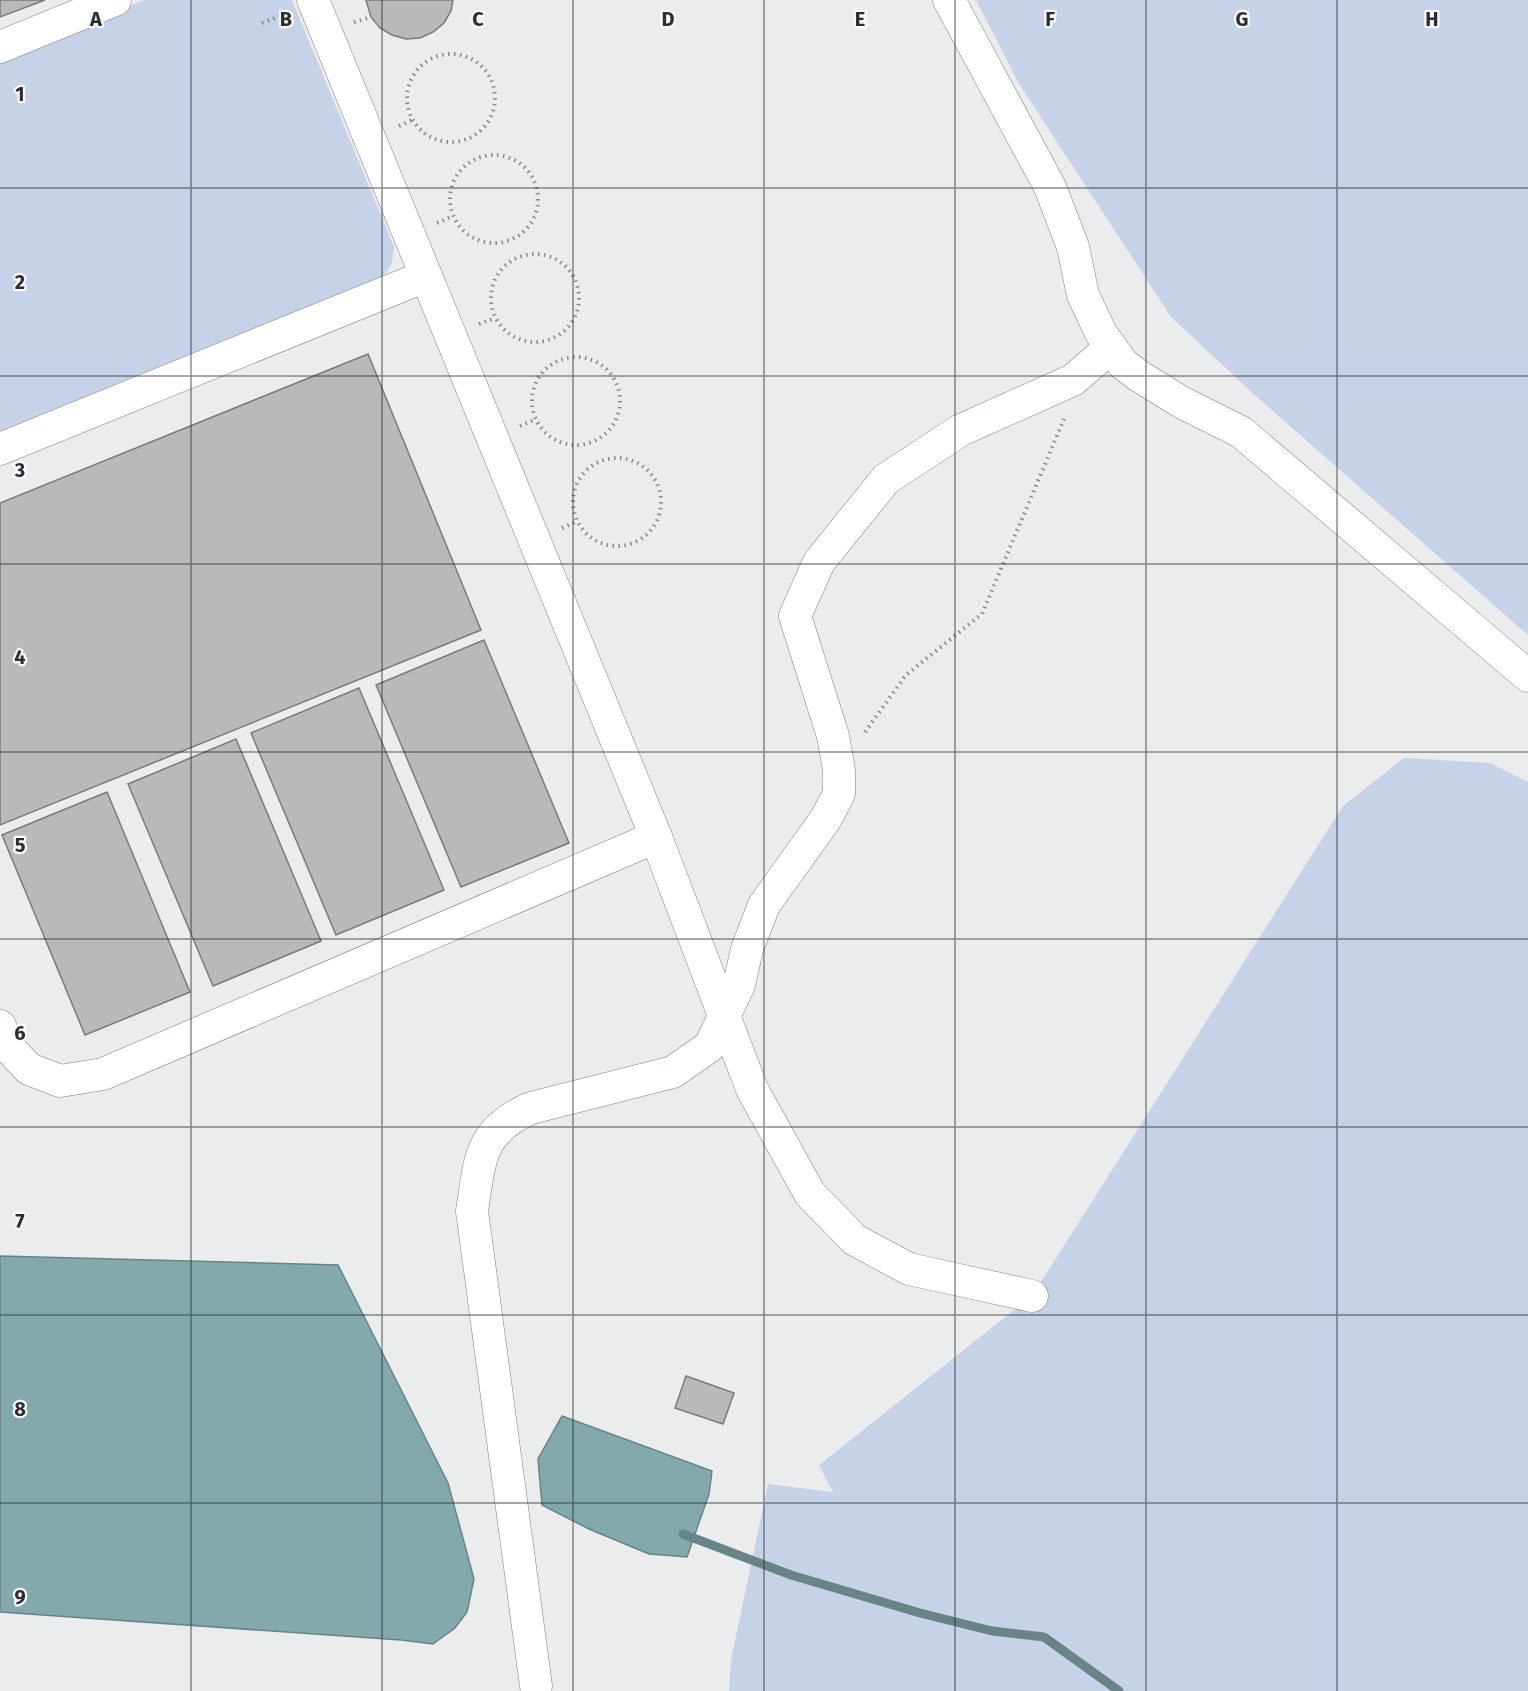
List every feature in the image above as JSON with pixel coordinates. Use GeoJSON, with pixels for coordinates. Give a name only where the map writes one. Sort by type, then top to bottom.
{"type":"FeatureCollection","features":[{"type":"Feature","properties":{"kind":"lane"},"geometry":{"type":"LineString","coordinates":[[0,47],[115,0]]}},
{"type":"Feature","properties":{"kind":"lane"},"geometry":{"type":"LineString","coordinates":[[313,0],[656,837],[752,1089],[810,1194],[855,1240],[909,1269],[1032,1296]]}},
{"type":"Feature","properties":{"kind":"lane"},"geometry":{"type":"LineString","coordinates":[[949,0],[1050,187],[1073,247],[1083,295],[1101,333],[1123,364],[1181,402],[1241,432],[1528,676]]}},
{"type":"Feature","properties":{"kind":"lane"},"geometry":{"type":"LineString","coordinates":[[0,449],[426,276]]}},
{"type":"Feature","properties":{"kind":"lane"},"geometry":{"type":"LineString","coordinates":[[536,1686],[472,1211],[481,1155],[495,1131],[512,1116],[531,1108],[673,1072],[710,1046],[725,1019],[739,985],[747,949],[764,905],[825,820],[839,794],[839,770],[833,736],[795,616],[819,562],[886,479],[961,430],[1072,380],[1111,347]]}},
{"type":"Feature","properties":{"kind":"lane"},"geometry":{"type":"LineString","coordinates":[[0,1026],[9,1048],[29,1069],[60,1081],[103,1074],[656,837]]}},
{"type":"Feature","properties":{"kind":"path"},"geometry":{"type":"LineString","coordinates":[[449,54],[464,56],[478,63],[488,73],[494,86],[496,100],[493,114],[486,126],[475,136],[462,142],[434,139],[422,132],[412,120],[407,106],[407,91],[412,76],[422,65],[435,57],[449,54]]}},
{"type":"Feature","properties":{"kind":"path"},"geometry":{"type":"LineString","coordinates":[[492,155],[507,157],[520,164],[530,174],[536,187],[537,208],[528,228],[517,237],[504,243],[490,244],[464,233],[455,221],[450,207],[450,192],[455,178],[464,166],[477,158],[492,155]]}},
{"type":"Feature","properties":{"kind":"path"},"geometry":{"type":"LineString","coordinates":[[533,254],[548,256],[561,262],[571,273],[577,286],[579,300],[576,314],[569,326],[558,336],[545,342],[517,339],[505,331],[496,320],[491,306],[491,291],[496,276],[505,265],[518,257],[533,254]]}},
{"type":"Feature","properties":{"kind":"path"},"geometry":{"type":"LineString","coordinates":[[574,356],[589,358],[603,365],[619,388],[618,417],[610,429],[600,439],[586,444],[572,445],[558,442],[546,434],[537,423],[532,408],[532,393],[537,379],[547,367],[559,360],[574,356]]}},
{"type":"Feature","properties":{"kind":"path"},"geometry":{"type":"LineString","coordinates":[[839,770],[906,675],[982,614],[1067,411],[1072,380]]}},
{"type":"Feature","properties":{"kind":"path"},"geometry":{"type":"LineString","coordinates":[[616,458],[630,460],[644,466],[654,477],[660,490],[662,504],[659,518],[652,530],[641,540],[628,545],[613,546],[600,543],[587,535],[573,510],[573,495],[578,480],[588,469],[601,461],[616,458]]}},
{"type":"Feature","properties":{"kind":"shaded area"},"geometry":{"type":"Polygon","coordinates":[[[144,0],[292,0],[394,247],[391,265],[372,286],[0,439],[0,59],[144,0]]]}},
{"type":"Feature","properties":{"kind":"shaded area"},"geometry":{"type":"Polygon","coordinates":[[[976,0],[1528,0],[1528,635],[1258,398],[1171,317],[1018,82],[976,0]]]}},
{"type":"Feature","properties":{"kind":"shaded area"},"geometry":{"type":"Polygon","coordinates":[[[1404,758],[1490,763],[1528,782],[1528,1691],[729,1691],[731,1660],[768,1484],[833,1492],[819,1465],[1032,1296],[1343,806],[1404,758]]]}},
{"type":"Feature","properties":{"kind":"shaded area"},"geometry":{"type":"Polygon","coordinates":[[[0,1256],[338,1265],[448,1483],[474,1579],[467,1612],[455,1628],[433,1644],[0,1612],[0,1256]]]}},
{"type":"Feature","properties":{"kind":"shaded area"},"geometry":{"type":"Polygon","coordinates":[[[562,1416],[712,1471],[709,1494],[687,1557],[649,1554],[589,1529],[542,1505],[538,1459],[562,1416]]]}},
{"type":"Feature","properties":{"kind":"building"},"geometry":{"type":"Polygon","coordinates":[[[0,0],[45,0],[0,17],[0,0]]]}},
{"type":"Feature","properties":{"kind":"building"},"geometry":{"type":"Polygon","coordinates":[[[366,0],[453,0],[451,11],[444,23],[433,32],[420,38],[406,39],[380,28],[371,17],[366,0]]]}},
{"type":"Feature","properties":{"kind":"building"},"geometry":{"type":"Polygon","coordinates":[[[368,354],[481,630],[0,825],[0,503],[368,354]]]}},
{"type":"Feature","properties":{"kind":"building"},"geometry":{"type":"Polygon","coordinates":[[[484,640],[569,843],[461,887],[376,685],[484,640]]]}},
{"type":"Feature","properties":{"kind":"building"},"geometry":{"type":"Polygon","coordinates":[[[359,688],[444,890],[336,935],[251,733],[359,688]]]}},
{"type":"Feature","properties":{"kind":"building"},"geometry":{"type":"Polygon","coordinates":[[[236,739],[321,941],[213,986],[128,784],[236,739]]]}},
{"type":"Feature","properties":{"kind":"building"},"geometry":{"type":"Polygon","coordinates":[[[107,792],[190,992],[85,1035],[2,835],[107,792]]]}},
{"type":"Feature","properties":{"kind":"building"},"geometry":{"type":"Polygon","coordinates":[[[686,1376],[734,1393],[723,1424],[675,1408],[686,1376]]]}},
{"type":"Feature","properties":{"kind":"waterway"},"geometry":{"type":"LineString","coordinates":[[683,1534],[791,1575],[920,1613],[992,1631],[1044,1637],[1119,1691]]}}]}
